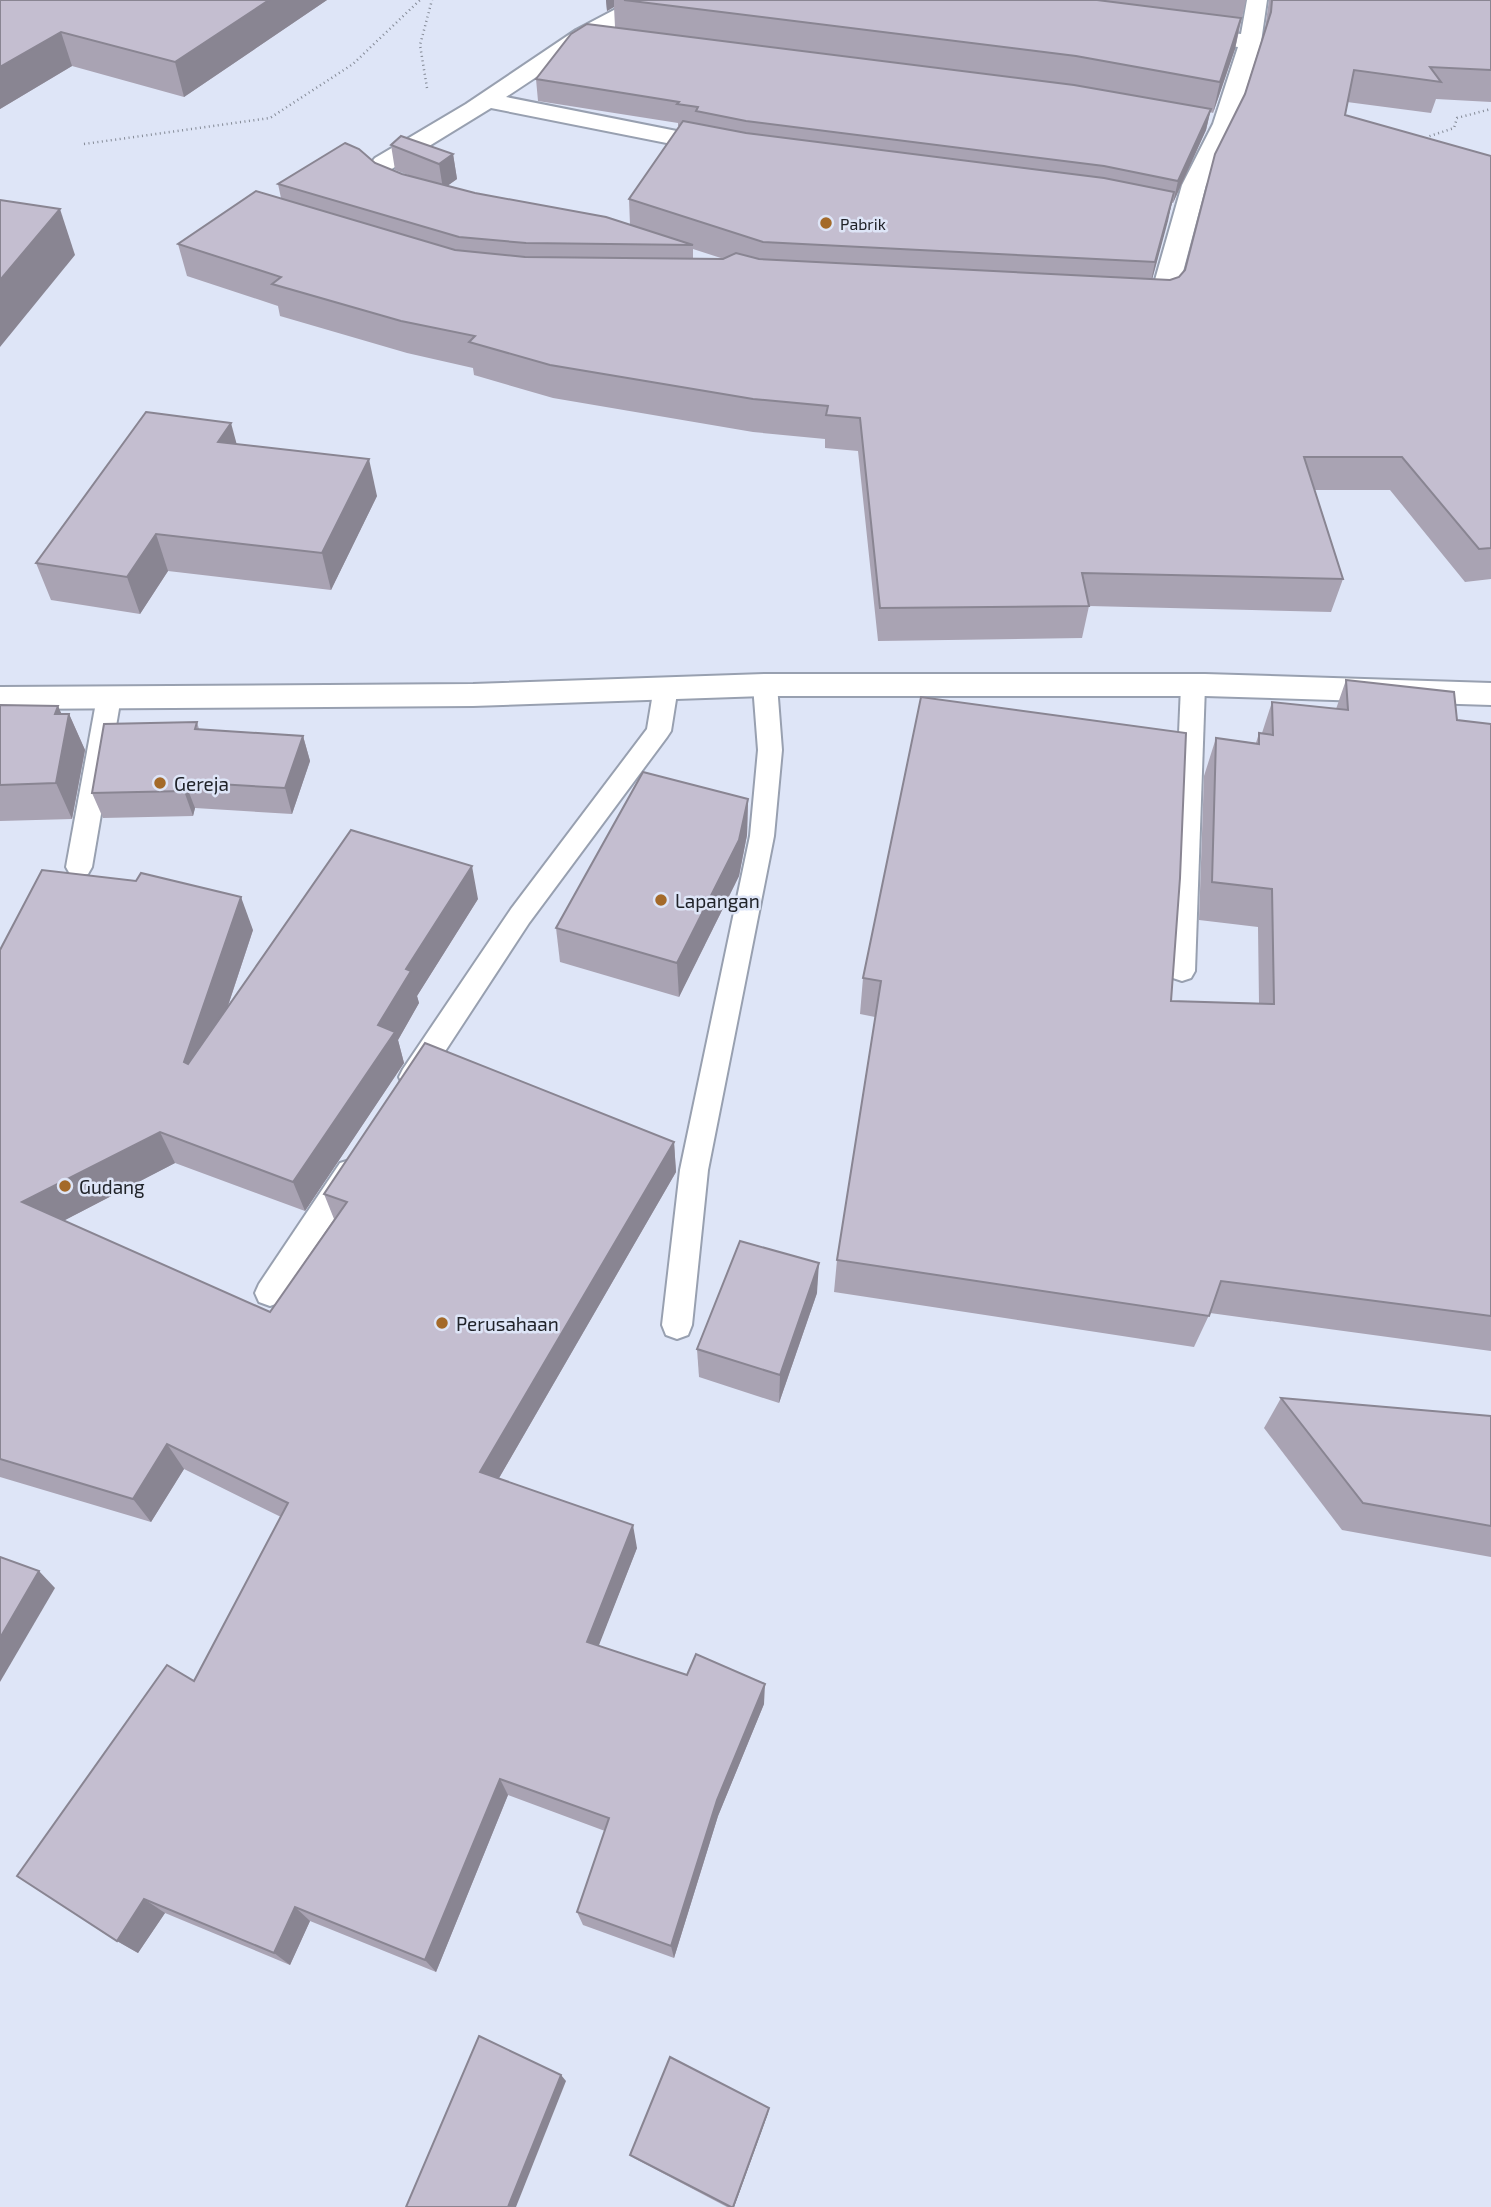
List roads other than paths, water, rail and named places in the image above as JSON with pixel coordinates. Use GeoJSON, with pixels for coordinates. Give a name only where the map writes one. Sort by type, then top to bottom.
{"type":"FeatureCollection","features":[{"type":"Feature","properties":{"kind":"street"},"geometry":{"type":"LineString","coordinates":[[446,201],[399,186],[378,174],[383,163],[584,36],[649,0]]}},
{"type":"Feature","properties":{"kind":"street"},"geometry":{"type":"LineString","coordinates":[[1104,301],[1162,302],[1172,212],[1194,186],[1224,124],[1250,42],[1256,0]]}},
{"type":"Feature","properties":{"kind":"street"},"geometry":{"type":"LineString","coordinates":[[1168,32],[1250,42]]}},
{"type":"Feature","properties":{"kind":"street"},"geometry":{"type":"LineString","coordinates":[[584,36],[626,41]]}},
{"type":"Feature","properties":{"kind":"street"},"geometry":{"type":"LineString","coordinates":[[486,100],[746,152]]}},
{"type":"Feature","properties":{"kind":"street"},"geometry":{"type":"LineString","coordinates":[[1198,120],[1224,124]]}},
{"type":"Feature","properties":{"kind":"street"},"geometry":{"type":"LineString","coordinates":[[0,698],[473,695],[765,685],[1193,686],[1491,694]]}},
{"type":"Feature","properties":{"kind":"lane"},"geometry":{"type":"LineString","coordinates":[[677,1325],[694,1170],[762,836],[770,750],[765,685]]}},
{"type":"Feature","properties":{"kind":"lane"},"geometry":{"type":"LineString","coordinates":[[1182,971],[1193,686]]}},
{"type":"Feature","properties":{"kind":"lane"},"geometry":{"type":"LineString","coordinates":[[399,1099],[520,916],[659,731],[666,687]]}},
{"type":"Feature","properties":{"kind":"lane"},"geometry":{"type":"LineString","coordinates":[[79,867],[109,697]]}},
{"type":"Feature","properties":{"kind":"lane"},"geometry":{"type":"LineString","coordinates":[[270,1293],[361,1156]]}},
{"type":"Feature","properties":{"kind":"place","name":"Pabrik"},"geometry":{"type":"Point","coordinates":[826,223]}},
{"type":"Feature","properties":{"kind":"place","name":"Gereja"},"geometry":{"type":"Point","coordinates":[160,783]}},
{"type":"Feature","properties":{"kind":"place","name":"Lapangan"},"geometry":{"type":"Point","coordinates":[661,900]}},
{"type":"Feature","properties":{"kind":"place","name":"Gudang"},"geometry":{"type":"Point","coordinates":[65,1186]}},
{"type":"Feature","properties":{"kind":"place","name":"Perusahaan"},"geometry":{"type":"Point","coordinates":[442,1323]}}]}
